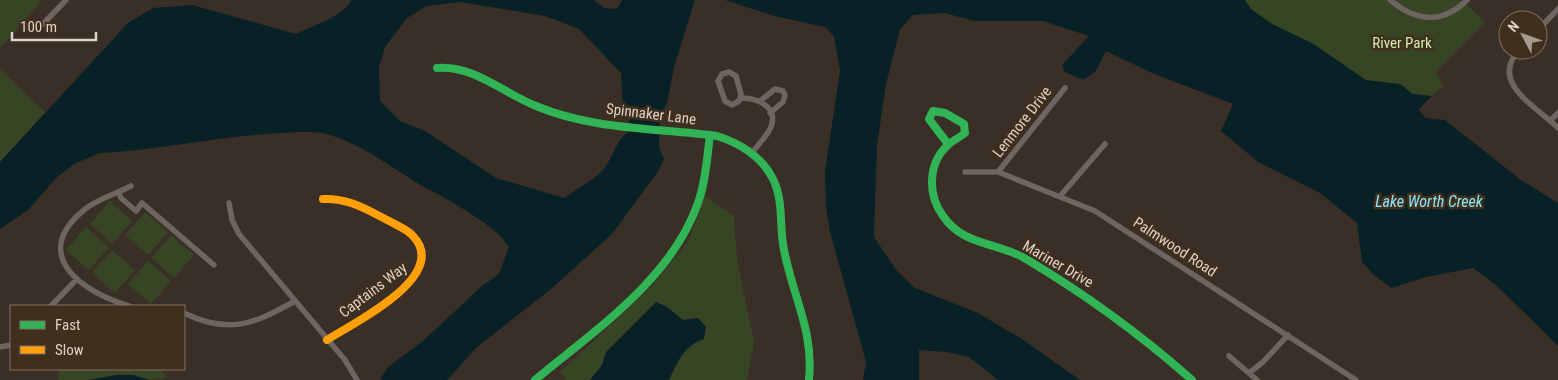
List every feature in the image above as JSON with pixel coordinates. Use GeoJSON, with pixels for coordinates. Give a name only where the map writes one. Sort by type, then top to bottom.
{"type":"FeatureCollection","features":[{"type":"Feature","properties":{"kind":"street"},"geometry":{"type":"LineString","coordinates":[[42,24],[66,0]]}},
{"type":"Feature","properties":{"kind":"street"},"geometry":{"type":"LineString","coordinates":[[1390,0],[1405,12],[1432,19],[1460,8],[1467,0]]}},
{"type":"Feature","properties":{"kind":"street"},"geometry":{"type":"LineString","coordinates":[[1548,20],[1558,9]]}},
{"type":"Feature","properties":{"kind":"street"},"geometry":{"type":"LineString","coordinates":[[1512,60],[1507,73],[1515,89],[1558,128]]}},
{"type":"Feature","properties":{"kind":"street","name":"Spinnaker Lane"},"geometry":{"type":"LineString","coordinates":[[437,68],[458,68],[552,112],[584,120],[710,135],[706,169],[697,203],[674,250],[640,288],[535,380]]}},
{"type":"Feature","properties":{"kind":"street"},"geometry":{"type":"LineString","coordinates":[[729,72],[736,76],[741,98],[736,104],[725,101],[718,81],[722,74],[729,72]]}},
{"type":"Feature","properties":{"kind":"street","name":"Lenmore Drive"},"geometry":{"type":"LineString","coordinates":[[998,172],[1066,88]]}},
{"type":"Feature","properties":{"kind":"street"},"geometry":{"type":"LineString","coordinates":[[741,98],[760,100],[775,89],[783,91],[785,99],[770,113]]}},
{"type":"Feature","properties":{"kind":"street"},"geometry":{"type":"LineString","coordinates":[[752,153],[769,131],[772,123],[770,113],[760,100]]}},
{"type":"Feature","properties":{"kind":"street","name":"Mariner Drive"},"geometry":{"type":"LineString","coordinates":[[948,144],[929,119],[932,111],[938,110],[955,117],[964,124],[965,132],[959,139],[948,144],[937,157],[931,175],[935,201],[944,220],[958,233],[990,247],[1010,252],[1094,301],[1136,331],[1192,380]]}},
{"type":"Feature","properties":{"kind":"street"},"geometry":{"type":"LineString","coordinates":[[1550,120],[1558,113]]}},
{"type":"Feature","properties":{"kind":"street"},"geometry":{"type":"LineString","coordinates":[[710,135],[735,143],[752,153],[772,179],[780,201],[784,251],[810,334],[809,380]]}},
{"type":"Feature","properties":{"kind":"street"},"geometry":{"type":"LineString","coordinates":[[1061,195],[1105,144]]}},
{"type":"Feature","properties":{"kind":"street","name":"Palmwood Road"},"geometry":{"type":"LineString","coordinates":[[965,172],[998,172],[1035,188],[1061,195],[1095,211],[1356,380]]}},
{"type":"Feature","properties":{"kind":"street"},"geometry":{"type":"LineString","coordinates":[[127,305],[76,280],[62,259],[60,246],[63,234],[85,209],[131,186]]}},
{"type":"Feature","properties":{"kind":"street"},"geometry":{"type":"LineString","coordinates":[[118,193],[121,198],[136,210],[142,204],[214,265]]}},
{"type":"Feature","properties":{"kind":"street","name":"Captains Way"},"geometry":{"type":"LineString","coordinates":[[323,199],[339,197],[352,200],[408,231],[419,243],[422,258],[420,269],[413,279],[361,319],[327,340]]}},
{"type":"Feature","properties":{"kind":"street"},"geometry":{"type":"LineString","coordinates":[[229,203],[232,220],[240,234],[345,360],[356,380]]}},
{"type":"Feature","properties":{"kind":"street"},"geometry":{"type":"LineString","coordinates":[[52,305],[76,280]]}},
{"type":"Feature","properties":{"kind":"street"},"geometry":{"type":"LineString","coordinates":[[185,313],[212,324],[243,325],[261,319],[295,301]]}},
{"type":"Feature","properties":{"kind":"street"},"geometry":{"type":"LineString","coordinates":[[1249,372],[1263,362],[1288,335]]}},
{"type":"Feature","properties":{"kind":"street"},"geometry":{"type":"LineString","coordinates":[[1229,356],[1257,380]]}},
{"type":"Feature","properties":{"kind":"green space"},"geometry":{"type":"Polygon","coordinates":[[[0,0],[42,0],[0,49],[0,0]]]}},
{"type":"Feature","properties":{"kind":"green space","name":"River Park"},"geometry":{"type":"Polygon","coordinates":[[[1242,0],[1462,0],[1485,22],[1436,72],[1443,86],[1432,96],[1411,96],[1364,82],[1264,22],[1242,0]]]}},
{"type":"Feature","properties":{"kind":"green space"},"geometry":{"type":"Polygon","coordinates":[[[0,69],[45,112],[0,162],[0,69]]]}},
{"type":"Feature","properties":{"kind":"green space"},"geometry":{"type":"Polygon","coordinates":[[[705,196],[734,216],[737,259],[754,343],[747,380],[566,380],[560,372],[653,285],[689,240],[705,196]]]}},
{"type":"Feature","properties":{"kind":"green space"},"geometry":{"type":"Polygon","coordinates":[[[110,201],[132,221],[112,244],[90,224],[110,201]]]}},
{"type":"Feature","properties":{"kind":"green space"},"geometry":{"type":"Polygon","coordinates":[[[145,212],[168,232],[148,255],[125,235],[145,212]]]}},
{"type":"Feature","properties":{"kind":"green space"},"geometry":{"type":"Polygon","coordinates":[[[86,227],[109,247],[89,270],[66,250],[86,227]]]}},
{"type":"Feature","properties":{"kind":"green space"},"geometry":{"type":"Polygon","coordinates":[[[171,235],[194,255],[174,278],[151,258],[171,235]]]}},
{"type":"Feature","properties":{"kind":"green space"},"geometry":{"type":"Polygon","coordinates":[[[112,250],[135,270],[115,293],[92,273],[112,250]]]}},
{"type":"Feature","properties":{"kind":"green space"},"geometry":{"type":"Polygon","coordinates":[[[148,261],[171,281],[151,304],[128,284],[148,261]]]}},
{"type":"Feature","properties":{"kind":"green space"},"geometry":{"type":"Polygon","coordinates":[[[59,370],[161,370],[168,378],[149,380],[133,375],[88,380],[58,380],[59,370]]]}},
{"type":"Feature","properties":{"kind":"water"},"geometry":{"type":"Polygon","coordinates":[[[351,0],[594,0],[604,8],[617,9],[622,0],[695,0],[674,67],[667,103],[660,116],[659,148],[664,159],[659,170],[612,234],[551,289],[476,348],[447,380],[380,380],[388,367],[423,341],[482,286],[499,274],[509,247],[484,222],[472,214],[356,145],[330,135],[306,132],[258,135],[100,153],[76,163],[57,177],[28,210],[0,229],[0,162],[128,23],[153,8],[192,5],[296,34],[336,16],[351,0]],[[461,2],[427,6],[407,18],[385,47],[379,67],[380,101],[400,121],[425,131],[496,178],[564,198],[599,174],[607,165],[621,139],[630,131],[629,110],[623,105],[621,73],[579,29],[545,16],[461,2]]]}},
{"type":"Feature","properties":{"kind":"water","name":"Lake Worth Creek"},"geometry":{"type":"Polygon","coordinates":[[[725,0],[1245,0],[1251,9],[1272,24],[1312,43],[1366,80],[1400,84],[1413,94],[1432,96],[1419,109],[1425,118],[1445,120],[1521,180],[1558,203],[1558,346],[1496,285],[1473,268],[1426,277],[1392,288],[1374,275],[1362,262],[1357,223],[1320,193],[1258,162],[1221,131],[1233,104],[1152,73],[1106,51],[1096,71],[1083,80],[1065,72],[1062,65],[1089,36],[1043,21],[974,21],[945,13],[913,15],[900,29],[886,84],[877,145],[874,237],[897,271],[915,288],[978,313],[1022,339],[1080,380],[998,380],[969,357],[947,352],[919,350],[919,380],[863,380],[866,362],[830,232],[826,206],[825,172],[840,71],[834,36],[825,27],[774,16],[725,0]]]}},
{"type":"Feature","properties":{"kind":"water"},"geometry":{"type":"Polygon","coordinates":[[[656,302],[667,307],[683,320],[698,318],[706,327],[704,339],[686,350],[678,361],[669,380],[590,380],[602,365],[606,352],[656,302]]]}},
{"type":"Feature","properties":{"kind":"water"},"geometry":{"type":"Polygon","coordinates":[[[116,375],[133,375],[149,380],[88,380],[116,375]]]}},
{"type":"Feature","properties":{"kind":"traffic: fast"},"geometry":{"type":"LineString","coordinates":[[437,68],[451,68],[476,75],[524,101],[558,114],[602,124],[717,136],[742,147],[757,158],[773,179],[779,196],[784,250],[806,330],[810,362],[809,380]]}},
{"type":"Feature","properties":{"kind":"traffic: fast"},"geometry":{"type":"LineString","coordinates":[[948,144],[929,119],[933,111],[945,113],[964,124],[965,133],[942,151],[937,160],[932,178],[934,198],[943,216],[951,226],[960,233],[1015,254],[1048,272],[1132,331],[1192,380]]}},
{"type":"Feature","properties":{"kind":"traffic: fast"},"geometry":{"type":"LineString","coordinates":[[535,380],[629,302],[670,256],[686,231],[701,195],[710,135]]}},
{"type":"Feature","properties":{"kind":"traffic: slow"},"geometry":{"type":"LineString","coordinates":[[323,199],[342,200],[366,209],[408,231],[421,251],[419,267],[409,282],[394,297],[327,340]]}}]}
